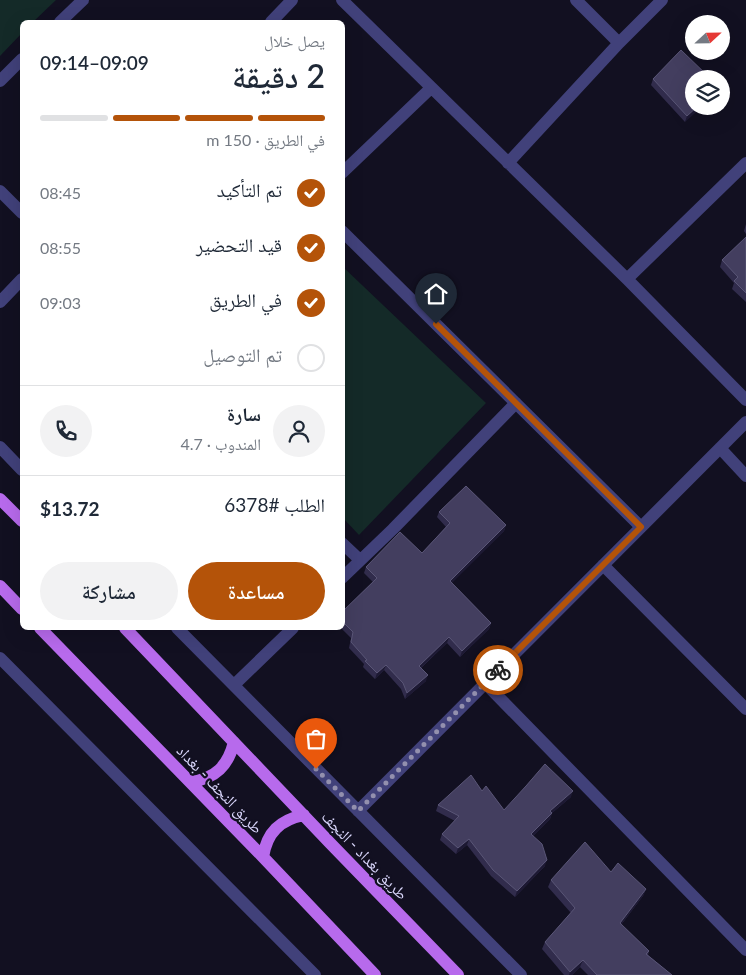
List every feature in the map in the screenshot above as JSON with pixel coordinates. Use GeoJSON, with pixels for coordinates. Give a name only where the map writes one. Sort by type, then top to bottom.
{"type":"FeatureCollection","features":[{"type":"Feature","properties":{"kind":"main road"},"geometry":{"type":"LineString","coordinates":[[0,499],[20,519]]}},
{"type":"Feature","properties":{"kind":"main road"},"geometry":{"type":"LineString","coordinates":[[0,586],[20,607]]}},
{"type":"Feature","properties":{"kind":"main road","name":"طريق النجف - بغداد"},"geometry":{"type":"LineString","coordinates":[[42,630],[264,856],[375,975]]}},
{"type":"Feature","properties":{"kind":"main road","name":"طريق بغداد - النجف"},"geometry":{"type":"LineString","coordinates":[[127,630],[458,975]]}},
{"type":"Feature","properties":{"kind":"main road"},"geometry":{"type":"LineString","coordinates":[[191,782],[211,776],[220,770],[226,762],[234,742]]}},
{"type":"Feature","properties":{"kind":"main road"},"geometry":{"type":"LineString","coordinates":[[264,856],[265,846],[276,828],[293,817],[304,814]]}},
{"type":"Feature","properties":{"kind":"street"},"geometry":{"type":"LineString","coordinates":[[62,20],[83,0]]}},
{"type":"Feature","properties":{"kind":"street"},"geometry":{"type":"LineString","coordinates":[[273,20],[292,0]]}},
{"type":"Feature","properties":{"kind":"street"},"geometry":{"type":"LineString","coordinates":[[342,0],[627,279],[746,400]]}},
{"type":"Feature","properties":{"kind":"street"},"geometry":{"type":"LineString","coordinates":[[576,0],[619,43]]}},
{"type":"Feature","properties":{"kind":"street"},"geometry":{"type":"LineString","coordinates":[[508,163],[619,43],[662,0]]}},
{"type":"Feature","properties":{"kind":"street"},"geometry":{"type":"LineString","coordinates":[[0,81],[20,61]]}},
{"type":"Feature","properties":{"kind":"street"},"geometry":{"type":"LineString","coordinates":[[345,170],[431,88]]}},
{"type":"Feature","properties":{"kind":"street"},"geometry":{"type":"LineString","coordinates":[[627,279],[746,163]]}},
{"type":"Feature","properties":{"kind":"street"},"geometry":{"type":"LineString","coordinates":[[0,191],[20,211]]}},
{"type":"Feature","properties":{"kind":"street"},"geometry":{"type":"LineString","coordinates":[[345,234],[641,527]]}},
{"type":"Feature","properties":{"kind":"street"},"geometry":{"type":"LineString","coordinates":[[0,302],[20,281]]}},
{"type":"Feature","properties":{"kind":"street"},"geometry":{"type":"LineString","coordinates":[[345,575],[393,529],[516,403]]}},
{"type":"Feature","properties":{"kind":"street"},"geometry":{"type":"LineString","coordinates":[[358,811],[746,422]]}},
{"type":"Feature","properties":{"kind":"street"},"geometry":{"type":"LineString","coordinates":[[0,447],[20,468]]}},
{"type":"Feature","properties":{"kind":"street"},"geometry":{"type":"LineString","coordinates":[[720,448],[746,476]]}},
{"type":"Feature","properties":{"kind":"street"},"geometry":{"type":"LineString","coordinates":[[345,546],[360,560]]}},
{"type":"Feature","properties":{"kind":"street"},"geometry":{"type":"LineString","coordinates":[[603,565],[746,709]]}},
{"type":"Feature","properties":{"kind":"street"},"geometry":{"type":"LineString","coordinates":[[180,630],[521,975]]}},
{"type":"Feature","properties":{"kind":"street"},"geometry":{"type":"LineString","coordinates":[[234,686],[290,630]]}},
{"type":"Feature","properties":{"kind":"street"},"geometry":{"type":"LineString","coordinates":[[0,658],[315,975]]}},
{"type":"Feature","properties":{"kind":"street"},"geometry":{"type":"LineString","coordinates":[[485,683],[745,946]]}},
{"type":"Feature","properties":{"kind":"green space"},"geometry":{"type":"Polygon","coordinates":[[[0,0],[56,0],[35,20],[20,20],[20,35],[0,56],[0,0]]]}},
{"type":"Feature","properties":{"kind":"green space"},"geometry":{"type":"Polygon","coordinates":[[[345,269],[486,403],[359,535],[345,520],[345,269]]]}},
{"type":"Feature","properties":{"kind":"building"},"geometry":{"type":"Polygon","coordinates":[[[681,50],[685,54],[685,60],[691,60],[702,70],[685,70],[685,114],[653,79],[681,50]]]}},
{"type":"Feature","properties":{"kind":"building"},"geometry":{"type":"Polygon","coordinates":[[[746,237],[746,293],[734,281],[738,277],[722,260],[746,237]]]}},
{"type":"Feature","properties":{"kind":"building"},"geometry":{"type":"Polygon","coordinates":[[[466,486],[506,525],[450,581],[491,623],[462,651],[449,637],[419,666],[428,675],[407,693],[403,683],[386,665],[377,673],[365,661],[367,660],[351,642],[353,632],[345,624],[345,609],[377,578],[366,567],[400,532],[422,553],[450,523],[439,512],[466,486]]]}},
{"type":"Feature","properties":{"kind":"building"},"geometry":{"type":"Polygon","coordinates":[[[545,764],[573,791],[550,811],[552,813],[531,834],[542,844],[547,860],[517,891],[493,870],[469,839],[458,848],[442,834],[459,816],[438,805],[471,775],[482,791],[486,786],[504,810],[545,764]]]}},
{"type":"Feature","properties":{"kind":"building"},"geometry":{"type":"Polygon","coordinates":[[[585,842],[611,872],[618,863],[646,889],[620,923],[649,951],[646,954],[672,975],[597,975],[583,960],[570,972],[545,942],[575,908],[551,880],[585,842]]]}},
{"type":"Feature","properties":{"kind":"way so far"},"geometry":{"type":"LineString","coordinates":[[316,769],[358,811],[498,670]]}},
{"type":"Feature","properties":{"kind":"route"},"geometry":{"type":"LineString","coordinates":[[436,324],[641,527],[498,670]]}}]}
